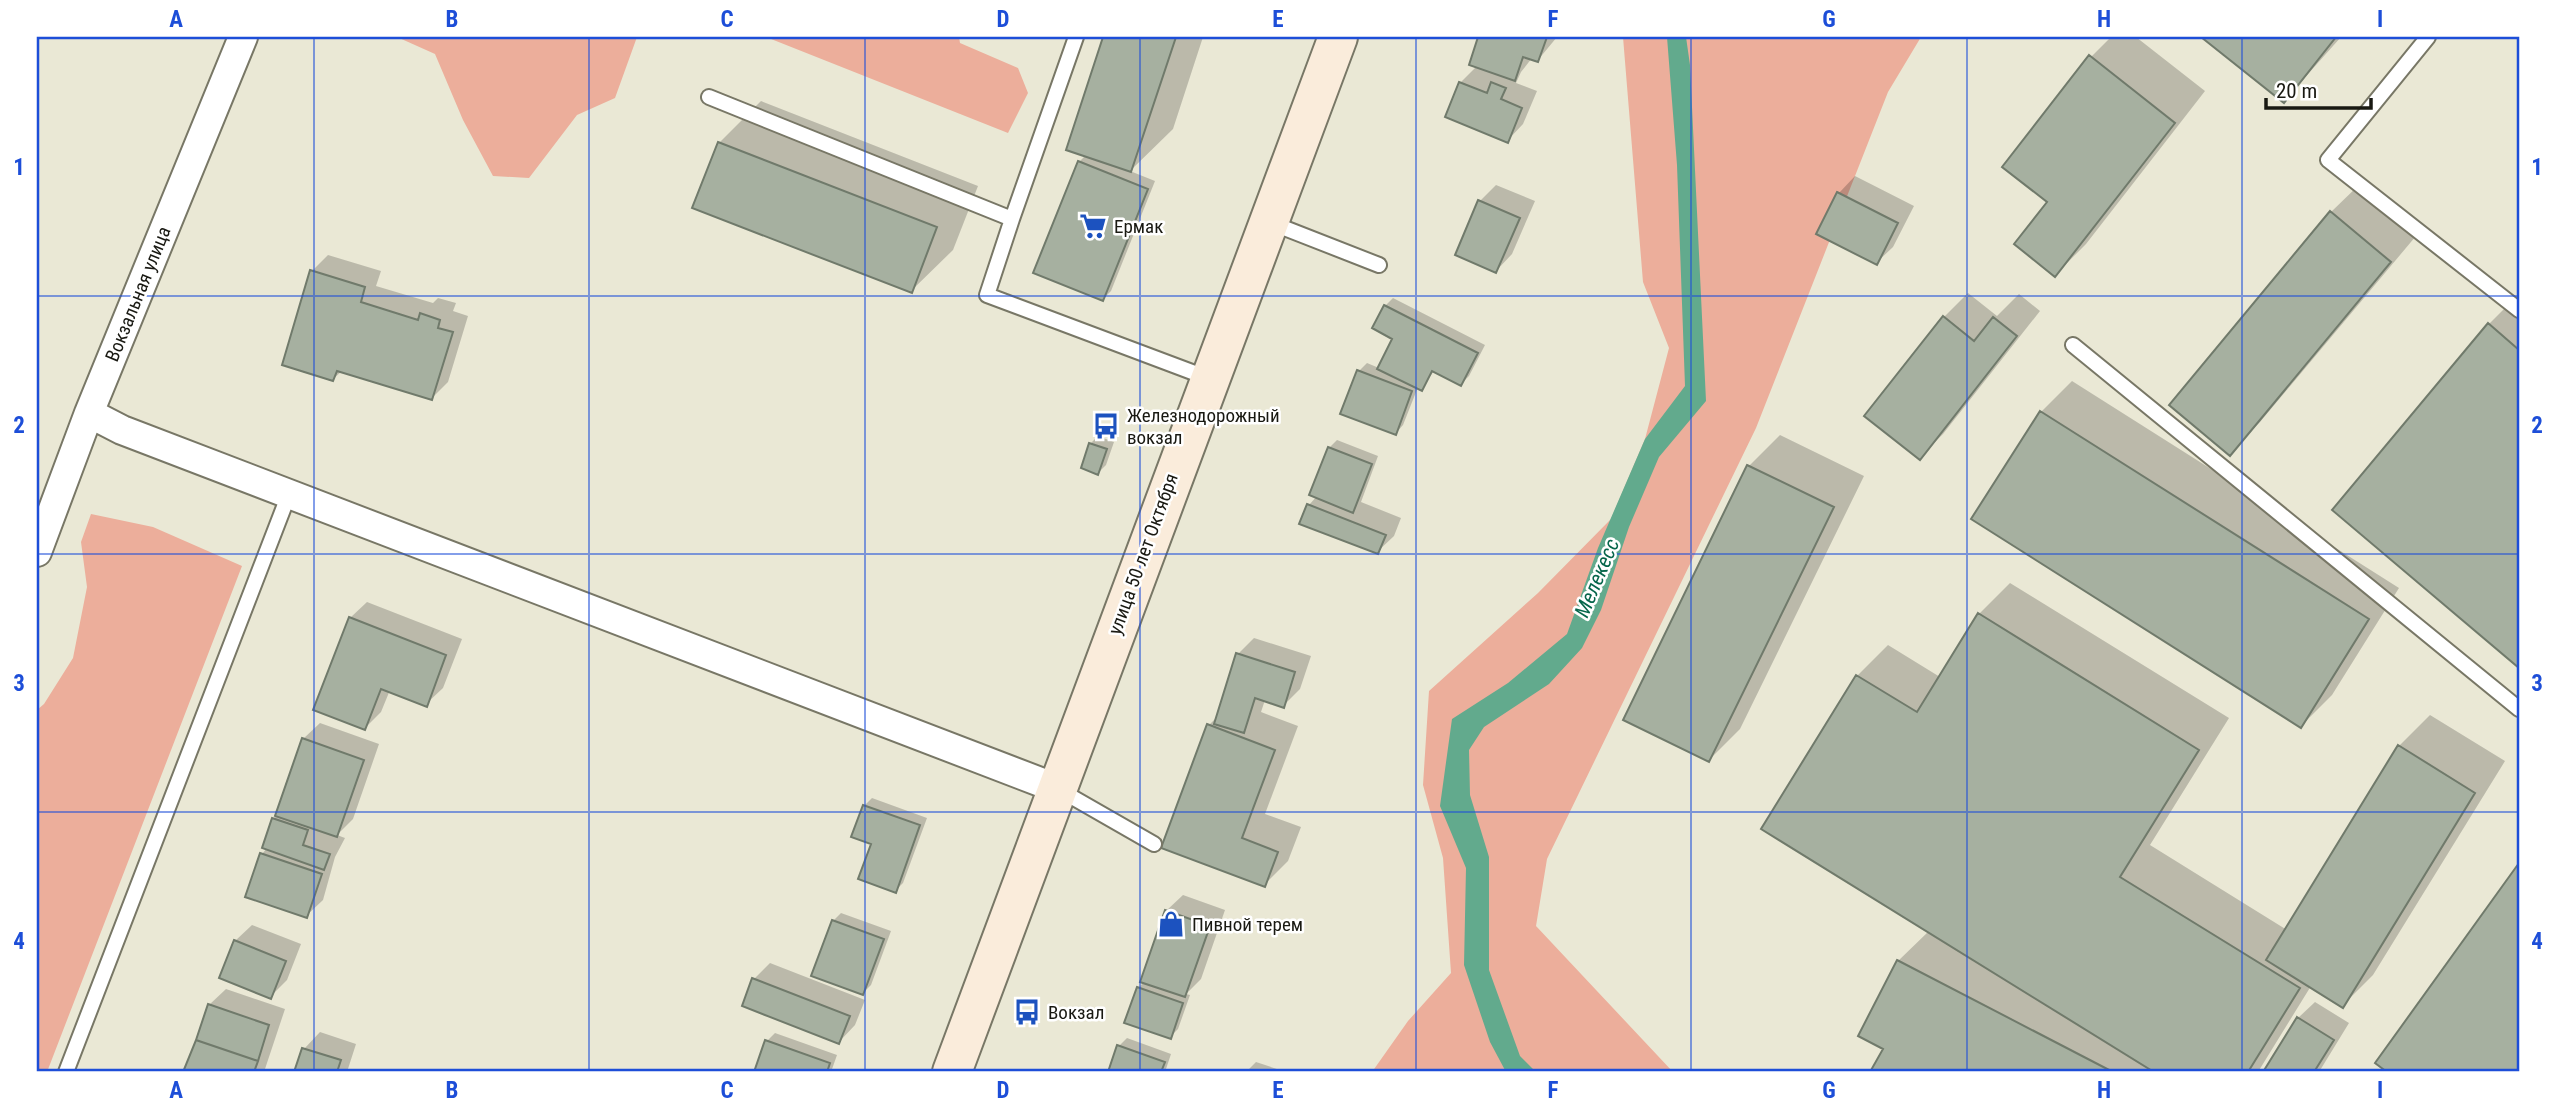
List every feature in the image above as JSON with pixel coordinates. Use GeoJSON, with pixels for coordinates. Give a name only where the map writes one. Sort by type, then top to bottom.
{"type":"FeatureCollection","features":[{"type":"Feature","properties":{"kind":"main road","name":"улица 50 лет Октября"},"geometry":{"type":"LineString","coordinates":[[952,1072],[1266,221],[1338,37]]}},
{"type":"Feature","properties":{"kind":"street","name":"Вокзальная улица"},"geometry":{"type":"LineString","coordinates":[[37,552],[89,414],[243,37]]}},
{"type":"Feature","properties":{"kind":"street"},"geometry":{"type":"LineString","coordinates":[[89,414],[122,430],[1056,788]]}},
{"type":"Feature","properties":{"kind":"lane"},"geometry":{"type":"LineString","coordinates":[[1076,37],[987,295],[1208,378]]}},
{"type":"Feature","properties":{"kind":"lane"},"geometry":{"type":"LineString","coordinates":[[2428,37],[2328,160],[2519,310]]}},
{"type":"Feature","properties":{"kind":"lane"},"geometry":{"type":"LineString","coordinates":[[709,97],[1012,219]]}},
{"type":"Feature","properties":{"kind":"lane"},"geometry":{"type":"LineString","coordinates":[[1266,221],[1379,265]]}},
{"type":"Feature","properties":{"kind":"lane"},"geometry":{"type":"LineString","coordinates":[[2073,345],[2519,709]]}},
{"type":"Feature","properties":{"kind":"lane"},"geometry":{"type":"LineString","coordinates":[[66,1072],[289,494]]}},
{"type":"Feature","properties":{"kind":"lane"},"geometry":{"type":"LineString","coordinates":[[1056,788],[1154,844]]}},
{"type":"Feature","properties":{"kind":"shaded area"},"geometry":{"type":"Polygon","coordinates":[[[397,37],[637,37],[615,98],[577,115],[529,178],[493,176],[463,120],[435,54],[397,37]]]}},
{"type":"Feature","properties":{"kind":"shaded area"},"geometry":{"type":"Polygon","coordinates":[[[766,37],[959,37],[960,43],[1018,68],[1028,93],[1008,133],[766,37]]]}},
{"type":"Feature","properties":{"kind":"shaded area"},"geometry":{"type":"Polygon","coordinates":[[[1623,37],[1921,37],[1888,92],[1756,428],[1547,859],[1536,926],[1673,1072],[1372,1072],[1408,1021],[1451,973],[1443,858],[1423,785],[1429,691],[1538,593],[1611,519],[1645,439],[1669,348],[1643,282],[1623,37]]]}},
{"type":"Feature","properties":{"kind":"shaded area"},"geometry":{"type":"Polygon","coordinates":[[[91,514],[153,527],[242,566],[47,1072],[37,1072],[37,710],[44,704],[73,658],[87,587],[81,542],[91,514]]]}},
{"type":"Feature","properties":{"kind":"water","name":"Мелекесс"},"geometry":{"type":"Polygon","coordinates":[[[1667,37],[1686,37],[1690,65],[1706,401],[1659,457],[1629,527],[1601,610],[1582,648],[1549,684],[1484,727],[1469,750],[1470,795],[1489,857],[1489,970],[1520,1056],[1536,1072],[1506,1072],[1490,1042],[1464,965],[1466,868],[1440,806],[1452,719],[1508,683],[1567,634],[1598,548],[1645,439],[1685,386],[1677,165],[1667,37]]]}},
{"type":"Feature","properties":{"kind":"building"},"geometry":{"type":"Polygon","coordinates":[[[1103,37],[1176,37],[1131,172],[1066,150],[1103,37]]]}},
{"type":"Feature","properties":{"kind":"building"},"geometry":{"type":"Polygon","coordinates":[[[1478,37],[1547,37],[1538,62],[1523,57],[1515,81],[1469,65],[1478,37]]]}},
{"type":"Feature","properties":{"kind":"building"},"geometry":{"type":"Polygon","coordinates":[[[2201,37],[2336,37],[2284,103],[2201,37]]]}},
{"type":"Feature","properties":{"kind":"building"},"geometry":{"type":"Polygon","coordinates":[[[2089,55],[2175,123],[2055,277],[2014,244],[2047,202],[2002,167],[2089,55]]]}},
{"type":"Feature","properties":{"kind":"building"},"geometry":{"type":"Polygon","coordinates":[[[1459,82],[1487,93],[1491,82],[1506,88],[1501,99],[1522,108],[1508,143],[1445,117],[1459,82]]]}},
{"type":"Feature","properties":{"kind":"building"},"geometry":{"type":"Polygon","coordinates":[[[718,142],[937,227],[912,293],[692,208],[718,142]]]}},
{"type":"Feature","properties":{"kind":"building"},"geometry":{"type":"Polygon","coordinates":[[[1078,161],[1148,189],[1103,301],[1033,273],[1078,161]]]}},
{"type":"Feature","properties":{"kind":"building"},"geometry":{"type":"Polygon","coordinates":[[[1837,192],[1898,223],[1877,265],[1816,234],[1837,192]]]}},
{"type":"Feature","properties":{"kind":"building"},"geometry":{"type":"Polygon","coordinates":[[[1478,200],[1520,218],[1496,273],[1455,255],[1478,200]]]}},
{"type":"Feature","properties":{"kind":"building"},"geometry":{"type":"Polygon","coordinates":[[[2330,211],[2391,262],[2230,456],[2169,405],[2330,211]]]}},
{"type":"Feature","properties":{"kind":"building"},"geometry":{"type":"Polygon","coordinates":[[[310,270],[365,287],[361,302],[418,320],[420,313],[440,320],[438,328],[453,332],[432,400],[337,371],[333,381],[282,365],[310,270]]]}},
{"type":"Feature","properties":{"kind":"building"},"geometry":{"type":"Polygon","coordinates":[[[1384,305],[1478,353],[1461,386],[1432,371],[1422,391],[1377,369],[1392,339],[1372,328],[1384,305]]]}},
{"type":"Feature","properties":{"kind":"building"},"geometry":{"type":"Polygon","coordinates":[[[1943,316],[1974,341],[1993,317],[2017,336],[1920,460],[1864,416],[1943,316]]]}},
{"type":"Feature","properties":{"kind":"building"},"geometry":{"type":"Polygon","coordinates":[[[2488,323],[2519,350],[2519,668],[2332,510],[2488,323]]]}},
{"type":"Feature","properties":{"kind":"building"},"geometry":{"type":"Polygon","coordinates":[[[1357,370],[1412,391],[1396,435],[1340,414],[1357,370]]]}},
{"type":"Feature","properties":{"kind":"building"},"geometry":{"type":"Polygon","coordinates":[[[2040,411],[2369,619],[2301,728],[1971,519],[2040,411]]]}},
{"type":"Feature","properties":{"kind":"building"},"geometry":{"type":"Polygon","coordinates":[[[1089,443],[1107,449],[1098,475],[1081,468],[1089,443]]]}},
{"type":"Feature","properties":{"kind":"building"},"geometry":{"type":"Polygon","coordinates":[[[1328,447],[1372,464],[1353,513],[1309,495],[1328,447]]]}},
{"type":"Feature","properties":{"kind":"building"},"geometry":{"type":"Polygon","coordinates":[[[1747,465],[1834,507],[1709,762],[1623,720],[1747,465]]]}},
{"type":"Feature","properties":{"kind":"building"},"geometry":{"type":"Polygon","coordinates":[[[1307,504],[1386,535],[1378,554],[1299,524],[1307,504]]]}},
{"type":"Feature","properties":{"kind":"building"},"geometry":{"type":"Polygon","coordinates":[[[1978,613],[2199,750],[2120,877],[2300,988],[2248,1072],[2154,1072],[1761,829],[1856,675],[1917,712],[1978,613]]]}},
{"type":"Feature","properties":{"kind":"building"},"geometry":{"type":"Polygon","coordinates":[[[349,617],[446,655],[427,707],[381,689],[365,730],[313,710],[349,617]]]}},
{"type":"Feature","properties":{"kind":"building"},"geometry":{"type":"Polygon","coordinates":[[[1236,653],[1295,672],[1284,708],[1255,698],[1244,733],[1214,724],[1236,653]]]}},
{"type":"Feature","properties":{"kind":"building"},"geometry":{"type":"Polygon","coordinates":[[[1207,724],[1275,750],[1242,838],[1278,852],[1265,887],[1161,848],[1207,724]]]}},
{"type":"Feature","properties":{"kind":"building"},"geometry":{"type":"Polygon","coordinates":[[[302,738],[364,760],[337,837],[275,816],[302,738]]]}},
{"type":"Feature","properties":{"kind":"building"},"geometry":{"type":"Polygon","coordinates":[[[2398,745],[2475,793],[2343,1008],[2266,960],[2398,745]]]}},
{"type":"Feature","properties":{"kind":"building"},"geometry":{"type":"Polygon","coordinates":[[[863,805],[920,825],[896,893],[858,879],[871,844],[851,837],[863,805]]]}},
{"type":"Feature","properties":{"kind":"building"},"geometry":{"type":"Polygon","coordinates":[[[272,818],[308,830],[303,845],[330,854],[324,870],[262,848],[272,818]]]}},
{"type":"Feature","properties":{"kind":"building"},"geometry":{"type":"Polygon","coordinates":[[[260,853],[322,874],[307,918],[245,897],[260,853]]]}},
{"type":"Feature","properties":{"kind":"building"},"geometry":{"type":"Polygon","coordinates":[[[2519,863],[2519,1072],[2387,1072],[2375,1063],[2519,863]]]}},
{"type":"Feature","properties":{"kind":"building"},"geometry":{"type":"Polygon","coordinates":[[[1165,910],[1210,926],[1185,997],[1140,982],[1165,910]]]}},
{"type":"Feature","properties":{"kind":"building"},"geometry":{"type":"Polygon","coordinates":[[[832,920],[884,939],[863,995],[811,976],[832,920]]]}},
{"type":"Feature","properties":{"kind":"building"},"geometry":{"type":"Polygon","coordinates":[[[234,940],[286,961],[271,999],[219,978],[234,940]]]}},
{"type":"Feature","properties":{"kind":"building"},"geometry":{"type":"Polygon","coordinates":[[[1897,960],[2113,1072],[1870,1072],[1883,1049],[1858,1036],[1897,960]]]}},
{"type":"Feature","properties":{"kind":"building"},"geometry":{"type":"Polygon","coordinates":[[[752,978],[850,1016],[839,1044],[742,1006],[752,978]]]}},
{"type":"Feature","properties":{"kind":"building"},"geometry":{"type":"Polygon","coordinates":[[[1137,987],[1183,1003],[1171,1039],[1124,1023],[1137,987]]]}},
{"type":"Feature","properties":{"kind":"building"},"geometry":{"type":"Polygon","coordinates":[[[208,1004],[269,1025],[258,1061],[196,1040],[208,1004]]]}},
{"type":"Feature","properties":{"kind":"building"},"geometry":{"type":"Polygon","coordinates":[[[2297,1017],[2334,1040],[2314,1072],[2263,1072],[2297,1017]]]}},
{"type":"Feature","properties":{"kind":"building"},"geometry":{"type":"Polygon","coordinates":[[[196,1040],[258,1061],[254,1072],[183,1072],[196,1040]]]}},
{"type":"Feature","properties":{"kind":"building"},"geometry":{"type":"Polygon","coordinates":[[[765,1040],[830,1063],[827,1072],[754,1072],[765,1040]]]}},
{"type":"Feature","properties":{"kind":"building"},"geometry":{"type":"Polygon","coordinates":[[[1117,1045],[1165,1062],[1161,1072],[1108,1072],[1117,1045]]]}},
{"type":"Feature","properties":{"kind":"building"},"geometry":{"type":"Polygon","coordinates":[[[302,1048],[341,1060],[337,1072],[294,1072],[302,1048]]]}},
{"type":"Feature","properties":{"kind":"place","name":"Ермак"},"geometry":{"type":"Point","coordinates":[1093,226]}},
{"type":"Feature","properties":{"kind":"place","name":"Железнодорожный вокзал"},"geometry":{"type":"Point","coordinates":[1106,426]}},
{"type":"Feature","properties":{"kind":"place","name":"Пивной терем"},"geometry":{"type":"Point","coordinates":[1171,924]}},
{"type":"Feature","properties":{"kind":"place","name":"Вокзал"},"geometry":{"type":"Point","coordinates":[1027,1012]}}]}
